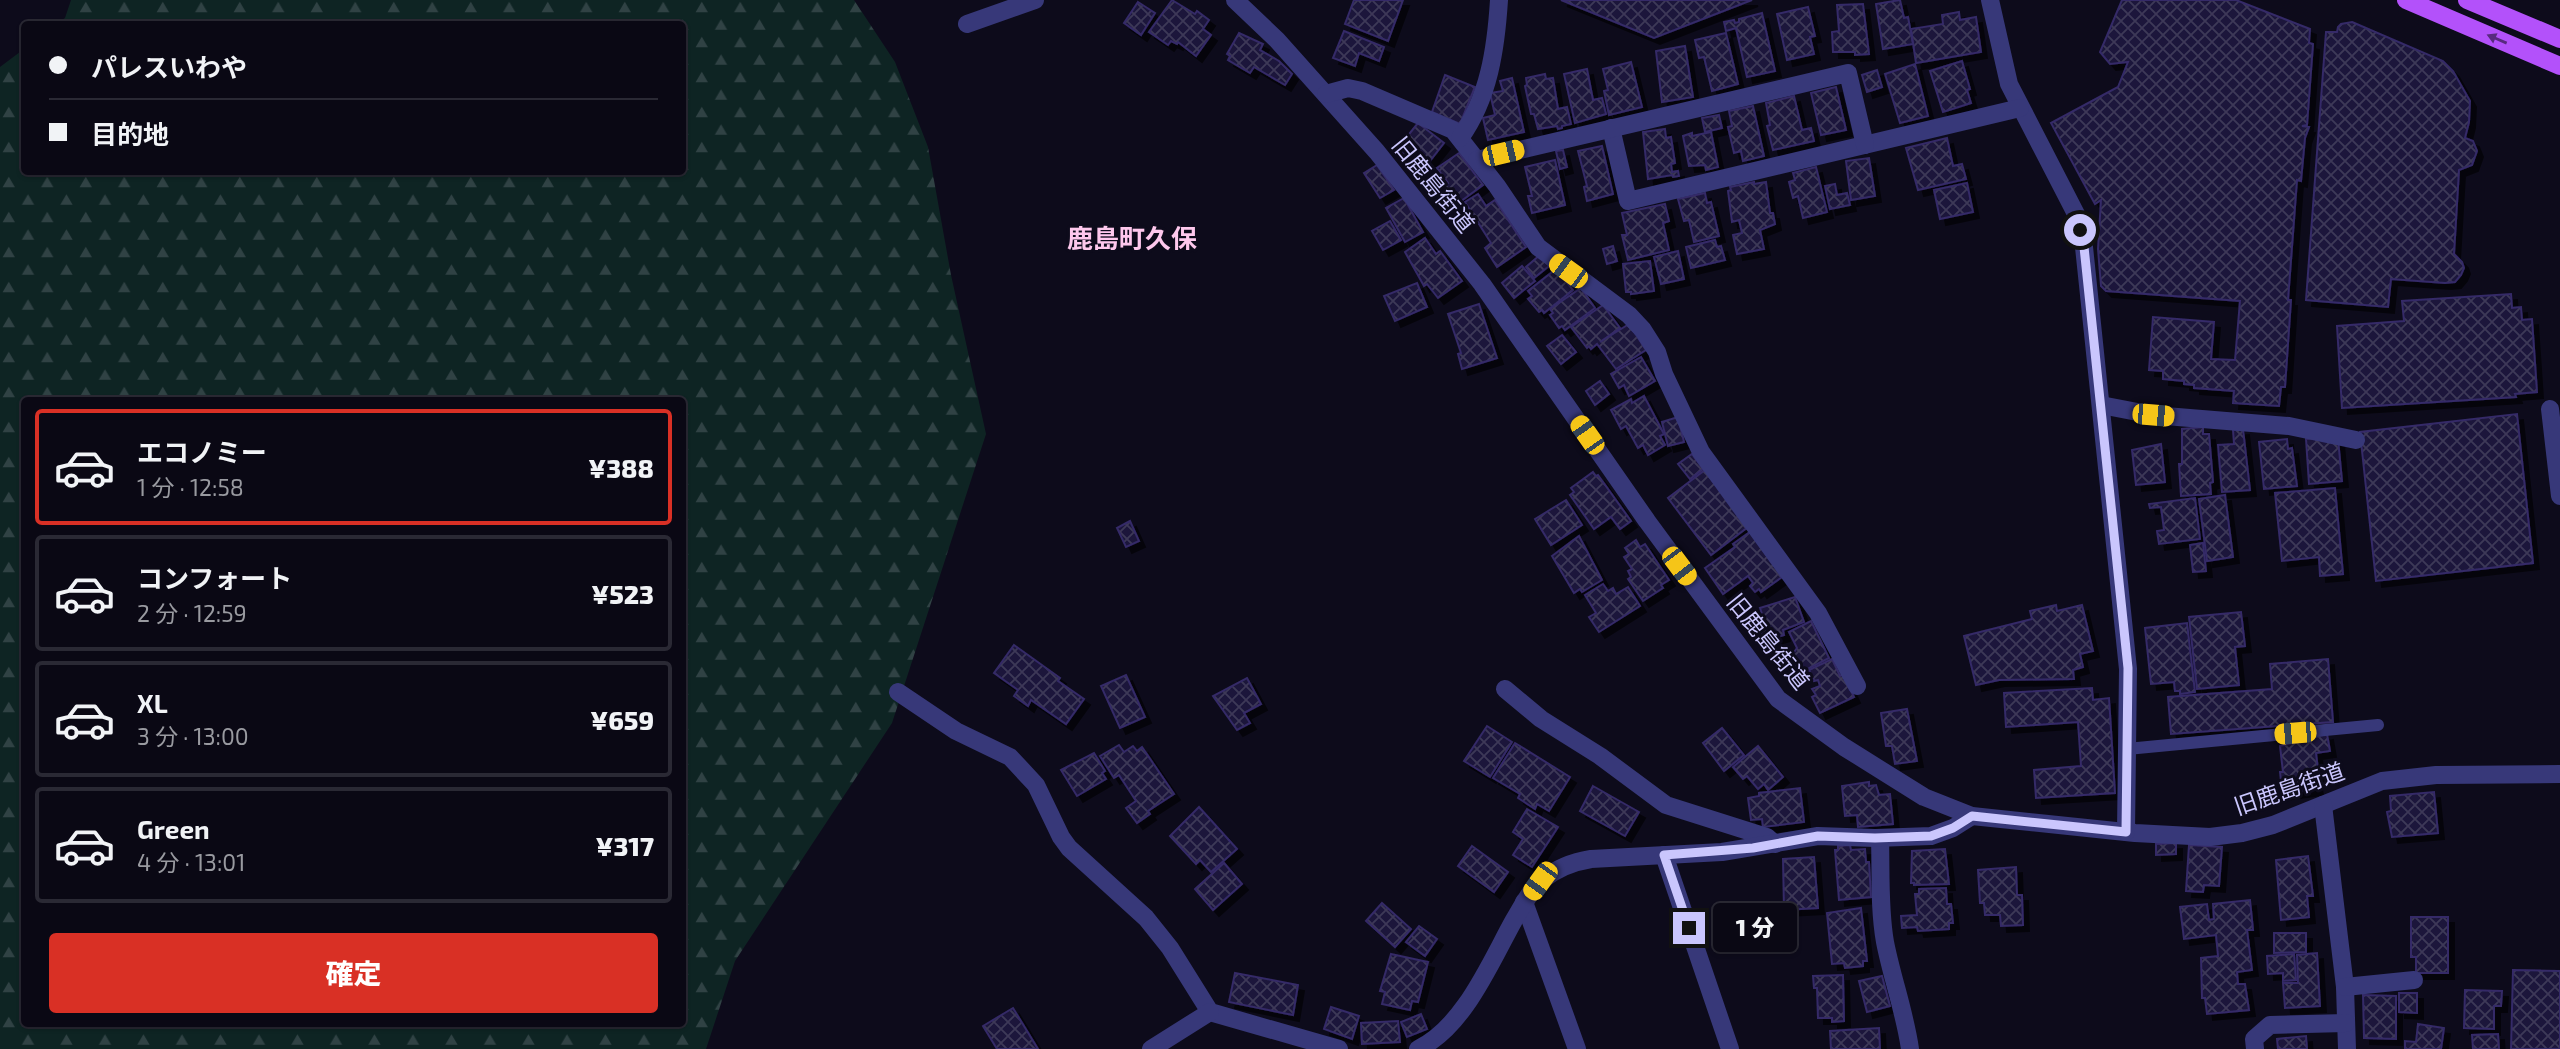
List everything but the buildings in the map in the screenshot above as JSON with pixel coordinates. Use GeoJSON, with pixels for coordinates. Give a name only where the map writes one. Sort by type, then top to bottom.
{"type":"FeatureCollection","features":[{"type":"Feature","properties":{"kind":"main road"},"geometry":{"type":"LineString","coordinates":[[2406,0],[2560,66]]}},
{"type":"Feature","properties":{"kind":"main road"},"geometry":{"type":"LineString","coordinates":[[2467,0],[2560,39]]}},
{"type":"Feature","properties":{"kind":"street"},"geometry":{"type":"LineString","coordinates":[[967,24],[1035,0]]}},
{"type":"Feature","properties":{"kind":"street","name":"旧鹿島街道"},"geometry":{"type":"LineString","coordinates":[[1236,0],[1257,8],[1482,284],[1647,521],[1778,699],[1844,747],[1924,796],[1972,816],[2126,832],[2210,836],[2242,833],[2273,825],[2382,781],[2437,775],[2560,774]]}},
{"type":"Feature","properties":{"kind":"street"},"geometry":{"type":"LineString","coordinates":[[1460,138],[1479,105],[1488,78],[1495,49],[1499,0]]}},
{"type":"Feature","properties":{"kind":"street"},"geometry":{"type":"LineString","coordinates":[[1990,0],[2009,83],[2076,214],[2084,247],[2128,668],[2126,832]]}},
{"type":"Feature","properties":{"kind":"street"},"geometry":{"type":"LineString","coordinates":[[1476,160],[1848,73],[1865,145]]}},
{"type":"Feature","properties":{"kind":"street"},"geometry":{"type":"LineString","coordinates":[[1326,94],[1348,88],[1362,90],[1447,127],[1460,138],[1497,186],[1538,247],[1629,315],[1643,330],[1657,352],[1664,374],[1701,452],[1818,613],[1857,686]]}},
{"type":"Feature","properties":{"kind":"street"},"geometry":{"type":"LineString","coordinates":[[1611,128],[1628,201],[2020,108]]}},
{"type":"Feature","properties":{"kind":"street"},"geometry":{"type":"LineString","coordinates":[[2101,405],[2153,415],[2289,426],[2356,440]]}},
{"type":"Feature","properties":{"kind":"street"},"geometry":{"type":"LineString","coordinates":[[2550,409],[2560,496]]}},
{"type":"Feature","properties":{"kind":"street"},"geometry":{"type":"LineString","coordinates":[[1505,690],[1541,719],[1600,756],[1666,805],[1767,837],[1775,844]]}},
{"type":"Feature","properties":{"kind":"street"},"geometry":{"type":"LineString","coordinates":[[898,692],[956,731],[1010,757],[1036,785],[1069,848],[1146,918],[1170,948],[1210,1012],[1339,1049]]}},
{"type":"Feature","properties":{"kind":"street"},"geometry":{"type":"LineString","coordinates":[[2323,805],[2345,987],[2347,1049]]}},
{"type":"Feature","properties":{"kind":"street"},"geometry":{"type":"LineString","coordinates":[[1418,1049],[1452,1022],[1465,1007],[1524,902],[1540,881],[1570,863],[1591,859],[1722,852],[1818,836],[1931,836],[1953,828],[1972,816]]}},
{"type":"Feature","properties":{"kind":"street"},"geometry":{"type":"LineString","coordinates":[[1880,838],[1881,907],[1885,941],[1907,1028],[1909,1049]]}},
{"type":"Feature","properties":{"kind":"street"},"geometry":{"type":"LineString","coordinates":[[1664,855],[1730,1049]]}},
{"type":"Feature","properties":{"kind":"street"},"geometry":{"type":"LineString","coordinates":[[1524,902],[1577,1049]]}},
{"type":"Feature","properties":{"kind":"street"},"geometry":{"type":"LineString","coordinates":[[2345,987],[2414,980]]}},
{"type":"Feature","properties":{"kind":"street"},"geometry":{"type":"LineString","coordinates":[[1151,1049],[1210,1012]]}},
{"type":"Feature","properties":{"kind":"street"},"geometry":{"type":"LineString","coordinates":[[2255,1049],[2254,1039],[2270,1025],[2346,1023]]}},
{"type":"Feature","properties":{"kind":"lane"},"geometry":{"type":"LineString","coordinates":[[2127,749],[2378,725]]}},
{"type":"Feature","properties":{"kind":"green space"},"geometry":{"type":"Polygon","coordinates":[[[71,0],[854,0],[895,62],[928,147],[951,275],[986,434],[892,723],[735,961],[706,1049],[0,1049],[0,67],[21,51],[21,175],[686,175],[686,21],[60,21],[65,18],[71,0]]]}},
{"type":"Feature","properties":{"kind":"district","name":"鹿島町久保"},"geometry":{"type":"Point","coordinates":[1132,237]}},
{"type":"Feature","properties":{"kind":"route"},"geometry":{"type":"LineString","coordinates":[[1689,928],[1664,855],[1722,852],[1818,836],[1931,836],[1953,828],[1972,816],[2126,832],[2128,668],[2084,247],[2080,230]]}}]}
